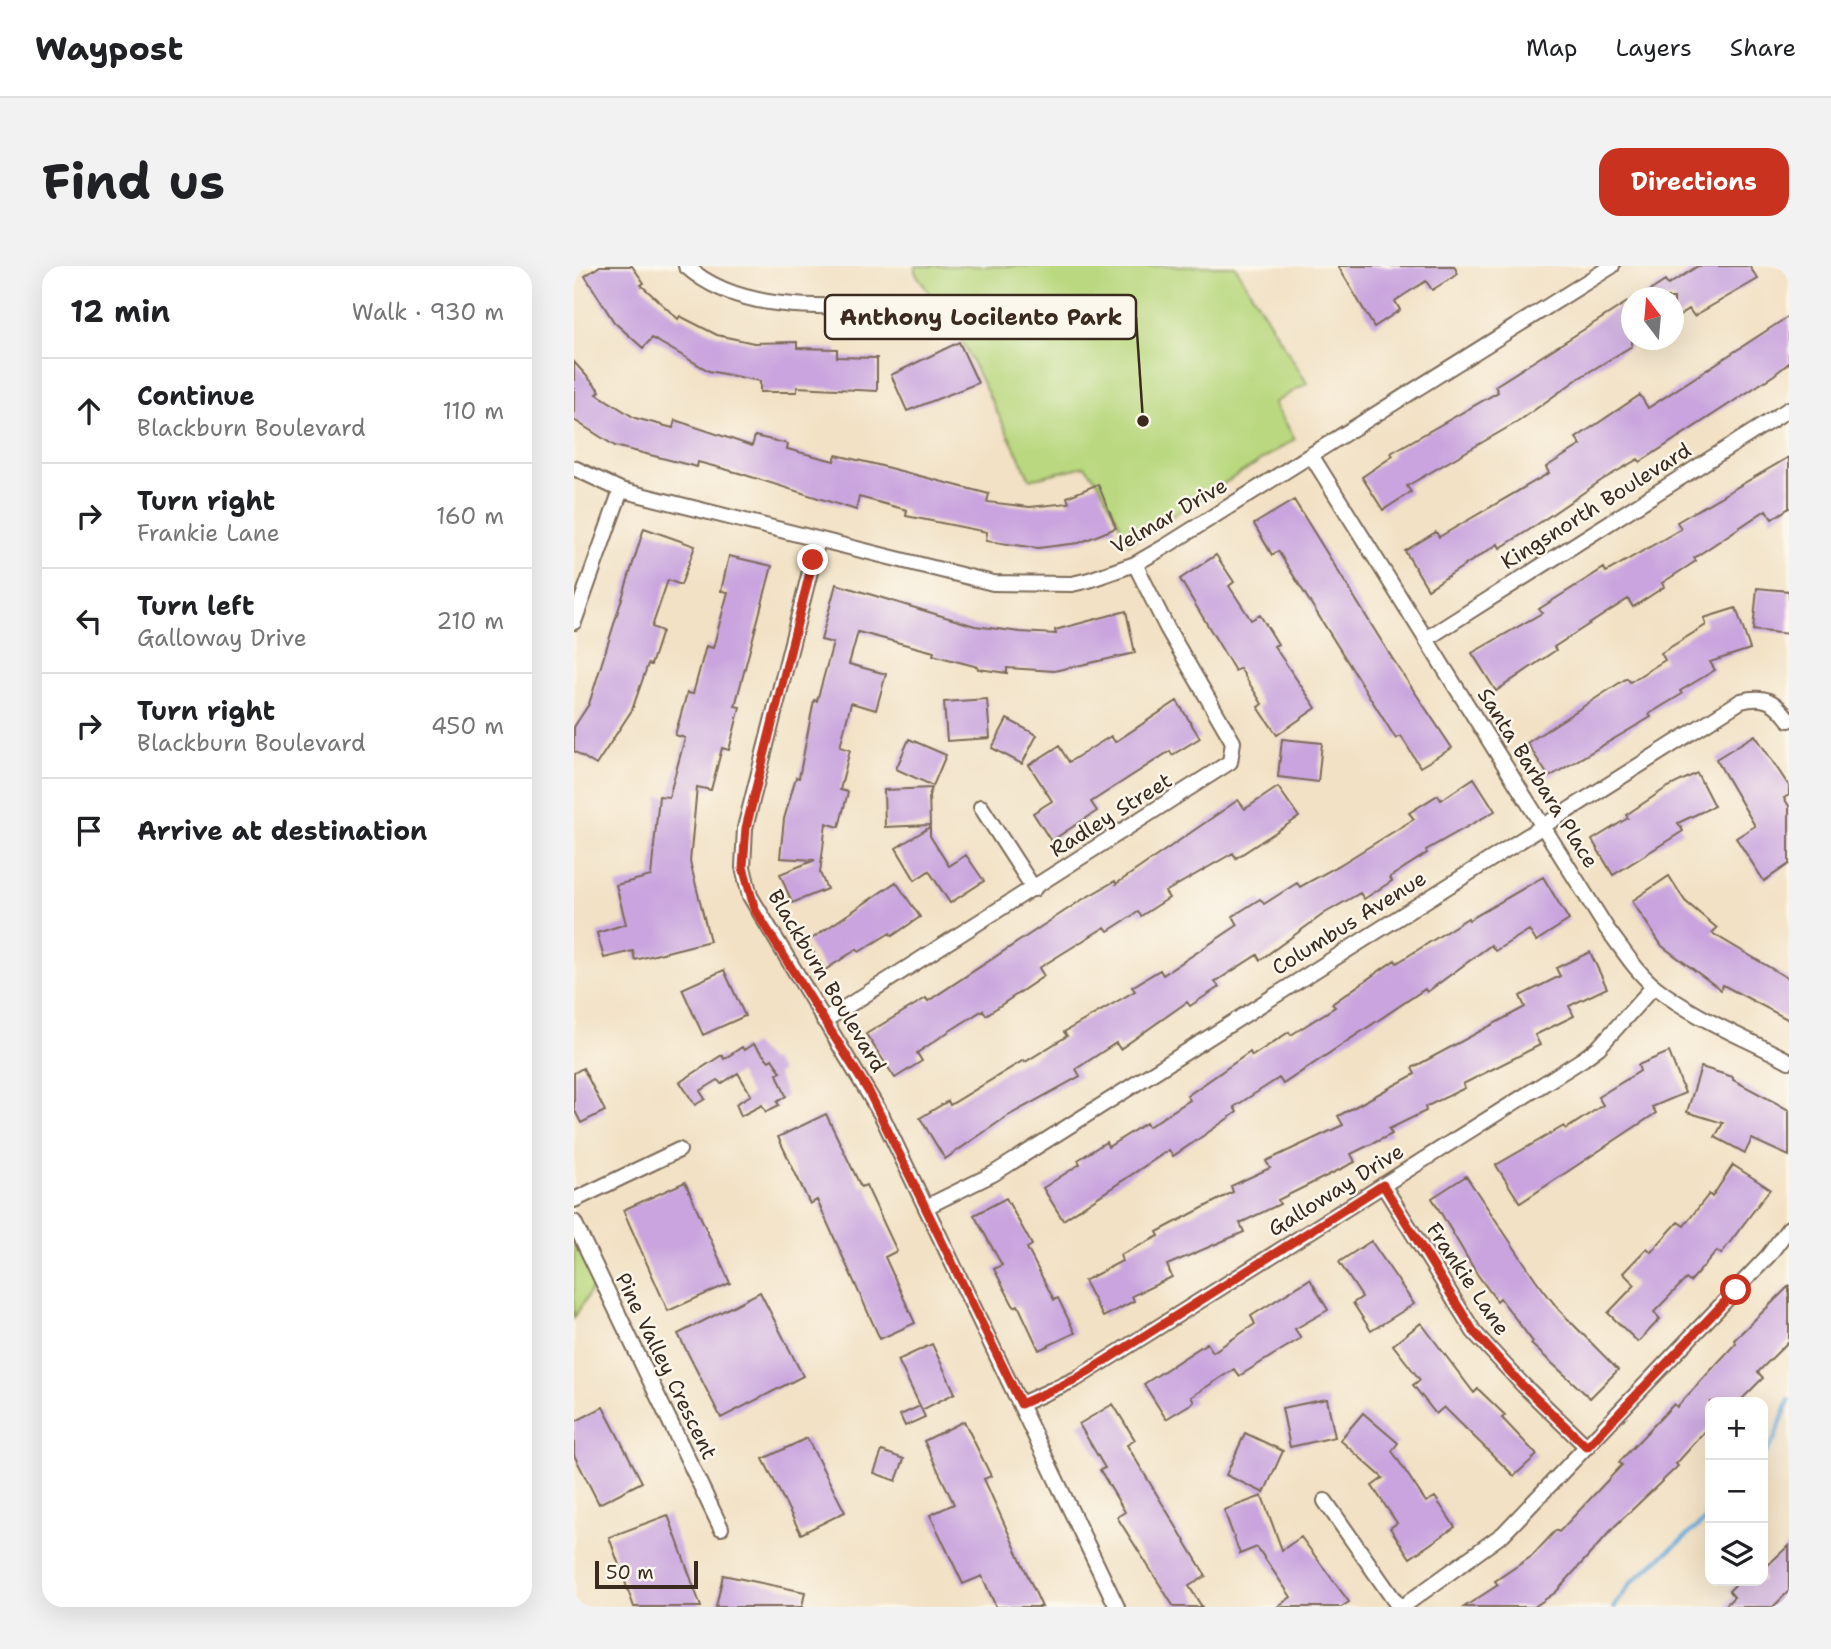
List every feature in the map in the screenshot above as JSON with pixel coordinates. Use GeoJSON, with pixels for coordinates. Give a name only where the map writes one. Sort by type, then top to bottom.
{"type":"FeatureCollection","features":[{"type":"Feature","properties":{"kind":"street"},"geometry":{"type":"LineString","coordinates":[[686,266],[709,284],[741,297],[781,302],[900,306]]}},
{"type":"Feature","properties":{"kind":"street","name":"Velmar Drive"},"geometry":{"type":"LineString","coordinates":[[574,468],[621,490],[993,583],[1072,584],[1135,564],[1612,266]]}},
{"type":"Feature","properties":{"kind":"street","name":"Kingsnorth Boulevard"},"geometry":{"type":"LineString","coordinates":[[1426,639],[1789,409]]}},
{"type":"Feature","properties":{"kind":"street","name":"Santa Barbara Place"},"geometry":{"type":"LineString","coordinates":[[1311,455],[1606,929],[1654,986],[1706,1021],[1789,1061]]}},
{"type":"Feature","properties":{"kind":"street"},"geometry":{"type":"LineString","coordinates":[[574,622],[621,490]]}},
{"type":"Feature","properties":{"kind":"street","name":"Blackburn Boulevard"},"geometry":{"type":"LineString","coordinates":[[818,540],[746,828],[743,859],[746,882],[755,910],[869,1092],[1118,1607]]}},
{"type":"Feature","properties":{"kind":"street","name":"Radley Street"},"geometry":{"type":"LineString","coordinates":[[824,1021],[1214,774],[1230,761],[1233,742],[1229,733],[1167,628],[1135,564]]}},
{"type":"Feature","properties":{"kind":"street","name":"Columbus Avenue"},"geometry":{"type":"LineString","coordinates":[[926,1206],[993,1174],[1544,827],[1664,747],[1741,701],[1755,697],[1776,702],[1789,720]]}},
{"type":"Feature","properties":{"kind":"street"},"geometry":{"type":"LineString","coordinates":[[981,807],[1034,889]]}},
{"type":"Feature","properties":{"kind":"street","name":"Galloway Drive"},"geometry":{"type":"LineString","coordinates":[[1021,1404],[1076,1379],[1583,1059],[1599,1047],[1654,986]]}},
{"type":"Feature","properties":{"kind":"street"},"geometry":{"type":"LineString","coordinates":[[574,1200],[679,1150]]}},
{"type":"Feature","properties":{"kind":"street","name":"Frankie Lane"},"geometry":{"type":"LineString","coordinates":[[1383,1185],[1474,1332],[1522,1385],[1587,1447]]}},
{"type":"Feature","properties":{"kind":"street","name":"Pine Valley Crescent"},"geometry":{"type":"LineString","coordinates":[[574,1222],[721,1528]]}},
{"type":"Feature","properties":{"kind":"street"},"geometry":{"type":"LineString","coordinates":[[1325,1501],[1400,1607],[1503,1534],[1768,1256],[1789,1228]]}},
{"type":"Feature","properties":{"kind":"green space"},"geometry":{"type":"Polygon","coordinates":[[[915,266],[1235,266],[1307,383],[1274,403],[1295,439],[1129,543],[1099,483],[1085,466],[1030,479],[962,341],[915,272],[915,266]]]}},
{"type":"Feature","properties":{"kind":"green space"},"geometry":{"type":"Polygon","coordinates":[[[574,1237],[601,1274],[574,1318],[574,1237]]]}},
{"type":"Feature","properties":{"kind":"building"},"geometry":{"type":"Polygon","coordinates":[[[600,266],[632,266],[644,283],[641,285],[678,319],[680,316],[717,335],[754,343],[797,342],[797,348],[837,349],[837,357],[877,358],[877,391],[797,387],[797,392],[760,392],[760,381],[709,371],[652,338],[643,348],[614,322],[585,276],[600,266]]]}},
{"type":"Feature","properties":{"kind":"building"},"geometry":{"type":"Polygon","coordinates":[[[1338,266],[1454,266],[1458,274],[1432,290],[1426,281],[1395,301],[1400,310],[1374,327],[1338,266]]]}},
{"type":"Feature","properties":{"kind":"building"},"geometry":{"type":"Polygon","coordinates":[[[1698,266],[1749,266],[1758,279],[1694,316],[1689,309],[1684,312],[1684,287],[1656,287],[1665,281],[1668,285],[1698,266]]]}},
{"type":"Feature","properties":{"kind":"building"},"geometry":{"type":"Polygon","coordinates":[[[1621,306],[1621,350],[1625,350],[1579,378],[1519,421],[1407,486],[1411,492],[1383,510],[1362,477],[1393,456],[1391,453],[1498,392],[1495,386],[1621,306]]]}},
{"type":"Feature","properties":{"kind":"building"},"geometry":{"type":"Polygon","coordinates":[[[1789,316],[1789,363],[1774,375],[1640,462],[1638,459],[1602,480],[1529,530],[1500,548],[1498,544],[1428,589],[1405,551],[1436,532],[1439,537],[1549,473],[1546,467],[1581,445],[1576,438],[1640,395],[1648,408],[1789,316]]]}},
{"type":"Feature","properties":{"kind":"building"},"geometry":{"type":"Polygon","coordinates":[[[959,342],[978,383],[907,411],[891,375],[959,342]]]}},
{"type":"Feature","properties":{"kind":"building"},"geometry":{"type":"Polygon","coordinates":[[[574,362],[600,391],[597,394],[635,418],[673,428],[675,420],[752,446],[755,436],[788,444],[787,449],[834,461],[836,455],[874,464],[989,494],[987,502],[1030,507],[1069,503],[1067,497],[1098,484],[1116,528],[1079,543],[1038,548],[986,541],[987,532],[906,516],[907,510],[859,497],[856,510],[698,462],[697,467],[615,446],[574,420],[574,362]]]}},
{"type":"Feature","properties":{"kind":"building"},"geometry":{"type":"Polygon","coordinates":[[[1789,457],[1789,508],[1772,519],[1766,510],[1694,558],[1696,561],[1662,583],[1664,587],[1633,607],[1628,599],[1554,647],[1556,650],[1496,691],[1472,653],[1542,613],[1539,609],[1604,568],[1606,572],[1681,529],[1677,522],[1789,457]]]}},
{"type":"Feature","properties":{"kind":"building"},"geometry":{"type":"Polygon","coordinates":[[[1294,500],[1392,658],[1452,748],[1420,767],[1401,736],[1396,739],[1278,551],[1272,555],[1254,524],[1294,500]]]}},
{"type":"Feature","properties":{"kind":"building"},"geometry":{"type":"Polygon","coordinates":[[[644,528],[695,546],[681,585],[668,580],[652,627],[662,631],[651,665],[648,664],[632,710],[596,765],[574,751],[574,727],[589,704],[644,528]]]}},
{"type":"Feature","properties":{"kind":"building"},"geometry":{"type":"Polygon","coordinates":[[[1216,555],[1234,582],[1229,586],[1251,620],[1260,615],[1278,644],[1274,646],[1316,708],[1277,735],[1258,707],[1262,704],[1240,668],[1235,671],[1180,579],[1216,555]]]}},
{"type":"Feature","properties":{"kind":"building"},"geometry":{"type":"Polygon","coordinates":[[[729,556],[772,566],[735,706],[740,707],[729,750],[722,748],[711,790],[697,787],[690,862],[710,941],[635,960],[633,951],[604,958],[597,933],[626,924],[616,885],[651,876],[659,796],[669,797],[685,738],[675,735],[687,693],[693,694],[706,646],[713,648],[728,592],[721,591],[729,556]]]}},
{"type":"Feature","properties":{"kind":"building"},"geometry":{"type":"Polygon","coordinates":[[[836,584],[975,626],[1020,632],[1056,634],[1055,630],[1126,611],[1135,653],[1054,671],[1007,668],[1007,673],[978,669],[933,655],[934,652],[858,632],[849,664],[886,674],[876,710],[851,703],[840,747],[850,750],[840,790],[848,792],[839,827],[826,823],[820,873],[827,889],[792,903],[780,874],[815,860],[780,858],[784,819],[796,777],[799,778],[814,700],[817,701],[833,643],[821,640],[836,584]]]}},
{"type":"Feature","properties":{"kind":"building"},"geometry":{"type":"Polygon","coordinates":[[[1757,588],[1789,591],[1789,634],[1753,630],[1757,588]]]}},
{"type":"Feature","properties":{"kind":"building"},"geometry":{"type":"Polygon","coordinates":[[[1736,608],[1750,649],[1710,662],[1715,670],[1680,691],[1682,694],[1649,714],[1651,717],[1549,777],[1527,743],[1627,678],[1630,682],[1665,660],[1661,653],[1706,625],[1704,618],[1736,608]]]}},
{"type":"Feature","properties":{"kind":"building"},"geometry":{"type":"Polygon","coordinates":[[[987,699],[990,738],[947,741],[944,702],[987,699]]]}},
{"type":"Feature","properties":{"kind":"building"},"geometry":{"type":"Polygon","coordinates":[[[1177,701],[1200,738],[1172,755],[1170,751],[1091,802],[1097,811],[1051,841],[1033,813],[1052,801],[1029,765],[1059,746],[1069,762],[1111,736],[1115,742],[1177,701]]]}},
{"type":"Feature","properties":{"kind":"building"},"geometry":{"type":"Polygon","coordinates":[[[1007,719],[1037,735],[1022,764],[992,748],[1007,719]]]}},
{"type":"Feature","properties":{"kind":"building"},"geometry":{"type":"Polygon","coordinates":[[[1755,735],[1789,786],[1789,795],[1784,798],[1789,806],[1789,864],[1764,881],[1736,838],[1755,826],[1716,759],[1755,735]]]}},
{"type":"Feature","properties":{"kind":"building"},"geometry":{"type":"Polygon","coordinates":[[[909,739],[946,755],[933,786],[896,769],[909,739]]]}},
{"type":"Feature","properties":{"kind":"building"},"geometry":{"type":"Polygon","coordinates":[[[1282,739],[1322,743],[1318,782],[1278,777],[1282,739]]]}},
{"type":"Feature","properties":{"kind":"building"},"geometry":{"type":"Polygon","coordinates":[[[1697,773],[1714,806],[1678,823],[1683,831],[1613,875],[1592,840],[1628,818],[1626,815],[1666,788],[1697,773]]]}},
{"type":"Feature","properties":{"kind":"building"},"geometry":{"type":"Polygon","coordinates":[[[1474,778],[1495,811],[1426,850],[1427,853],[1390,877],[1392,881],[1364,899],[1360,893],[1325,913],[1260,960],[1257,955],[1215,982],[1219,987],[1190,1006],[1187,1002],[1120,1049],[1116,1043],[1076,1069],[1080,1076],[1006,1117],[945,1159],[920,1118],[948,1101],[950,1105],[1024,1060],[1025,1062],[1067,1036],[1064,1032],[1135,991],[1132,987],[1160,970],[1163,975],[1238,925],[1233,916],[1260,899],[1264,904],[1297,883],[1300,887],[1338,866],[1414,819],[1409,813],[1438,795],[1441,800],[1474,778]]]}},
{"type":"Feature","properties":{"kind":"building"},"geometry":{"type":"Polygon","coordinates":[[[1278,787],[1299,817],[1236,858],[1233,853],[1165,892],[1169,898],[1141,916],[1138,912],[1108,931],[1105,927],[1039,968],[1044,976],[986,1015],[983,1010],[917,1053],[922,1061],[895,1078],[866,1034],[926,998],[928,1001],[1080,901],[1115,881],[1116,884],[1238,800],[1245,809],[1278,787]]]}},
{"type":"Feature","properties":{"kind":"building"},"geometry":{"type":"Polygon","coordinates":[[[932,788],[929,795],[930,825],[885,827],[884,790],[932,788]]]}},
{"type":"Feature","properties":{"kind":"building"},"geometry":{"type":"Polygon","coordinates":[[[930,827],[930,836],[949,866],[966,855],[984,881],[950,903],[929,871],[915,880],[896,848],[930,827]]]}},
{"type":"Feature","properties":{"kind":"building"},"geometry":{"type":"Polygon","coordinates":[[[1669,876],[1685,901],[1717,928],[1712,933],[1789,979],[1789,1020],[1723,985],[1721,990],[1662,946],[1632,901],[1669,876]]]}},
{"type":"Feature","properties":{"kind":"building"},"geometry":{"type":"Polygon","coordinates":[[[1543,877],[1569,920],[1536,941],[1529,930],[1495,951],[1491,945],[1427,992],[1425,989],[1283,1084],[1279,1078],[1234,1107],[1237,1112],[1173,1156],[1169,1150],[1063,1220],[1043,1188],[1080,1164],[1078,1160],[1106,1142],[1108,1147],[1146,1123],[1148,1127],[1190,1100],[1187,1096],[1250,1052],[1252,1056],[1335,1007],[1332,1004],[1395,960],[1397,963],[1468,918],[1469,920],[1543,877]]]}},
{"type":"Feature","properties":{"kind":"building"},"geometry":{"type":"Polygon","coordinates":[[[896,882],[920,917],[892,936],[890,933],[859,952],[857,949],[825,970],[807,942],[896,882]]]}},
{"type":"Feature","properties":{"kind":"building"},"geometry":{"type":"Polygon","coordinates":[[[1590,952],[1607,988],[1569,1006],[1574,1016],[1535,1035],[1540,1045],[1463,1084],[1465,1088],[1425,1107],[1426,1111],[1389,1129],[1392,1134],[1351,1154],[1355,1162],[1278,1200],[1280,1204],[1240,1223],[1244,1232],[1167,1265],[1172,1277],[1132,1296],[1134,1301],[1103,1317],[1084,1281],[1122,1261],[1120,1255],[1159,1236],[1157,1232],[1233,1192],[1231,1186],[1270,1168],[1266,1161],[1343,1125],[1338,1116],[1415,1074],[1412,1068],[1525,1007],[1520,996],[1560,976],[1556,968],[1590,952]]]}},
{"type":"Feature","properties":{"kind":"building"},"geometry":{"type":"Polygon","coordinates":[[[724,970],[745,1016],[703,1035],[682,989],[724,970]]]}},
{"type":"Feature","properties":{"kind":"building"},"geometry":{"type":"Polygon","coordinates":[[[753,1044],[769,1061],[772,1059],[781,1072],[777,1074],[786,1096],[777,1102],[779,1105],[766,1112],[762,1105],[741,1116],[736,1104],[751,1095],[738,1073],[721,1084],[718,1080],[700,1091],[705,1099],[695,1105],[680,1082],[722,1055],[724,1059],[742,1047],[744,1050],[753,1044]]]}},
{"type":"Feature","properties":{"kind":"building"},"geometry":{"type":"Polygon","coordinates":[[[1669,1052],[1685,1093],[1652,1107],[1656,1113],[1520,1203],[1496,1165],[1564,1126],[1566,1129],[1603,1105],[1598,1097],[1640,1071],[1638,1065],[1669,1052]]]}},
{"type":"Feature","properties":{"kind":"building"},"geometry":{"type":"Polygon","coordinates":[[[1701,1067],[1733,1077],[1733,1080],[1789,1110],[1789,1156],[1752,1139],[1745,1153],[1715,1137],[1723,1123],[1687,1112],[1701,1067]]]}},
{"type":"Feature","properties":{"kind":"building"},"geometry":{"type":"Polygon","coordinates":[[[583,1068],[605,1111],[581,1123],[574,1109],[574,1073],[583,1068]]]}},
{"type":"Feature","properties":{"kind":"building"},"geometry":{"type":"Polygon","coordinates":[[[826,1114],[861,1187],[866,1185],[897,1251],[885,1257],[915,1323],[880,1339],[817,1200],[810,1204],[778,1137],[826,1114]]]}},
{"type":"Feature","properties":{"kind":"building"},"geometry":{"type":"Polygon","coordinates":[[[1733,1165],[1770,1189],[1721,1254],[1717,1251],[1690,1282],[1686,1279],[1654,1312],[1660,1319],[1638,1342],[1608,1313],[1635,1285],[1623,1273],[1647,1248],[1651,1252],[1678,1222],[1684,1226],[1709,1194],[1712,1197],[1733,1165]]]}},
{"type":"Feature","properties":{"kind":"building"},"geometry":{"type":"Polygon","coordinates":[[[1466,1176],[1559,1310],[1618,1370],[1590,1398],[1531,1344],[1533,1342],[1500,1298],[1497,1301],[1477,1274],[1432,1198],[1466,1176]]]}},
{"type":"Feature","properties":{"kind":"building"},"geometry":{"type":"Polygon","coordinates":[[[685,1182],[730,1283],[668,1311],[623,1210],[685,1182]]]}},
{"type":"Feature","properties":{"kind":"building"},"geometry":{"type":"Polygon","coordinates":[[[1006,1198],[1032,1245],[1027,1248],[1054,1300],[1058,1298],[1075,1333],[1039,1350],[1018,1305],[1014,1307],[994,1269],[1002,1265],[974,1215],[1006,1198]]]}},
{"type":"Feature","properties":{"kind":"building"},"geometry":{"type":"Polygon","coordinates":[[[1371,1241],[1414,1304],[1371,1331],[1353,1303],[1362,1297],[1339,1262],[1371,1241]]]}},
{"type":"Feature","properties":{"kind":"building"},"geometry":{"type":"Polygon","coordinates":[[[1310,1279],[1328,1310],[1295,1329],[1301,1338],[1239,1376],[1234,1369],[1191,1397],[1194,1402],[1166,1419],[1144,1384],[1207,1343],[1213,1352],[1255,1324],[1251,1316],[1310,1279]]]}},
{"type":"Feature","properties":{"kind":"building"},"geometry":{"type":"Polygon","coordinates":[[[1789,1286],[1789,1341],[1758,1372],[1763,1378],[1744,1397],[1705,1397],[1705,1432],[1676,1464],[1678,1466],[1615,1526],[1556,1592],[1534,1607],[1464,1607],[1498,1585],[1495,1581],[1532,1556],[1556,1530],[1559,1532],[1622,1465],[1619,1462],[1674,1404],[1677,1407],[1736,1343],[1734,1340],[1789,1286]]]}},
{"type":"Feature","properties":{"kind":"building"},"geometry":{"type":"Polygon","coordinates":[[[760,1292],[803,1376],[721,1418],[678,1334],[760,1292]]]}},
{"type":"Feature","properties":{"kind":"building"},"geometry":{"type":"Polygon","coordinates":[[[1421,1323],[1474,1393],[1478,1389],[1505,1415],[1502,1418],[1537,1455],[1514,1476],[1444,1407],[1436,1414],[1413,1385],[1420,1380],[1393,1345],[1421,1323]]]}},
{"type":"Feature","properties":{"kind":"building"},"geometry":{"type":"Polygon","coordinates":[[[932,1344],[955,1393],[922,1410],[898,1360],[932,1344]]]}},
{"type":"Feature","properties":{"kind":"building"},"geometry":{"type":"Polygon","coordinates":[[[1327,1399],[1335,1437],[1290,1447],[1282,1408],[1327,1399]]]}},
{"type":"Feature","properties":{"kind":"building"},"geometry":{"type":"Polygon","coordinates":[[[1113,1404],[1135,1440],[1127,1445],[1206,1576],[1189,1586],[1202,1607],[1174,1607],[1117,1517],[1125,1512],[1100,1470],[1105,1468],[1079,1424],[1113,1404]]]}},
{"type":"Feature","properties":{"kind":"building"},"geometry":{"type":"Polygon","coordinates":[[[920,1406],[925,1417],[905,1426],[900,1415],[920,1406]]]}},
{"type":"Feature","properties":{"kind":"building"},"geometry":{"type":"Polygon","coordinates":[[[603,1407],[642,1482],[599,1504],[574,1455],[574,1422],[603,1407]]]}},
{"type":"Feature","properties":{"kind":"building"},"geometry":{"type":"Polygon","coordinates":[[[1363,1413],[1398,1443],[1392,1451],[1426,1502],[1435,1497],[1455,1527],[1410,1558],[1390,1528],[1397,1523],[1372,1486],[1383,1478],[1340,1440],[1363,1413]]]}},
{"type":"Feature","properties":{"kind":"building"},"geometry":{"type":"Polygon","coordinates":[[[964,1421],[991,1476],[984,1479],[1042,1607],[996,1607],[982,1576],[963,1584],[930,1515],[954,1504],[924,1441],[964,1421]]]}},
{"type":"Feature","properties":{"kind":"building"},"geometry":{"type":"Polygon","coordinates":[[[1245,1433],[1283,1451],[1264,1493],[1226,1475],[1245,1433]]]}},
{"type":"Feature","properties":{"kind":"building"},"geometry":{"type":"Polygon","coordinates":[[[807,1438],[845,1512],[801,1534],[763,1459],[807,1438]]]}},
{"type":"Feature","properties":{"kind":"building"},"geometry":{"type":"Polygon","coordinates":[[[882,1451],[904,1459],[896,1481],[874,1473],[882,1451]]]}},
{"type":"Feature","properties":{"kind":"building"},"geometry":{"type":"Polygon","coordinates":[[[1262,1496],[1282,1550],[1301,1537],[1349,1602],[1341,1607],[1277,1607],[1291,1597],[1257,1547],[1240,1554],[1224,1510],[1262,1496]]]}},
{"type":"Feature","properties":{"kind":"building"},"geometry":{"type":"Polygon","coordinates":[[[668,1515],[701,1607],[634,1607],[609,1537],[668,1515]]]}},
{"type":"Feature","properties":{"kind":"building"},"geometry":{"type":"Polygon","coordinates":[[[1789,1545],[1789,1591],[1773,1607],[1724,1607],[1734,1597],[1729,1591],[1734,1586],[1768,1586],[1768,1565],[1789,1545]]]}},
{"type":"Feature","properties":{"kind":"building"},"geometry":{"type":"Polygon","coordinates":[[[723,1575],[805,1592],[802,1607],[716,1607],[723,1575]]]}},
{"type":"Feature","properties":{"kind":"waterway"},"geometry":{"type":"LineString","coordinates":[[1768,1449],[1789,1400]]}},
{"type":"Feature","properties":{"kind":"waterway"},"geometry":{"type":"LineString","coordinates":[[1614,1607],[1632,1582],[1705,1520]]}},
{"type":"Feature","properties":{"kind":"place","name":"Anthony Locilento Park"},"geometry":{"type":"Point","coordinates":[1143,421]}},
{"type":"Feature","properties":{"kind":"route"},"geometry":{"type":"LineString","coordinates":[[813,560],[746,828],[743,867],[746,882],[755,910],[882,1116],[1021,1404],[1076,1379],[1383,1185],[1474,1332],[1522,1385],[1587,1447],[1736,1290]]}}]}
